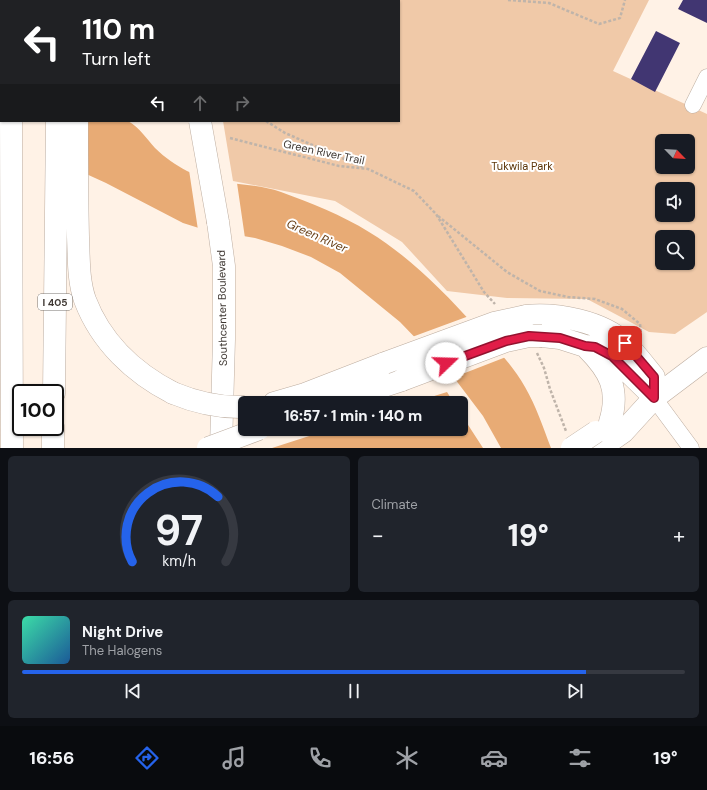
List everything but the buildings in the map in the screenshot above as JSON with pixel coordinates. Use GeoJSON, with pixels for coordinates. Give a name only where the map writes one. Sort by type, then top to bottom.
{"type":"FeatureCollection","features":[{"type":"Feature","properties":{"kind":"main road"},"geometry":{"type":"LineString","coordinates":[[11,122],[12,448]]}},
{"type":"Feature","properties":{"kind":"main road","name":"I 405"},"geometry":{"type":"LineString","coordinates":[[54,384],[57,122]]}},
{"type":"Feature","properties":{"kind":"main road"},"geometry":{"type":"LineString","coordinates":[[77,122],[80,272],[85,299],[95,320],[114,348],[149,380],[173,393],[204,404],[238,407]]}},
{"type":"Feature","properties":{"kind":"main road","name":"Southcenter Boulevard"},"geometry":{"type":"LineString","coordinates":[[200,122],[213,188],[224,266],[224,339],[221,448]]}},
{"type":"Feature","properties":{"kind":"main road"},"geometry":{"type":"LineString","coordinates":[[296,396],[494,323],[526,316],[541,315],[571,318],[600,329],[625,343],[654,377],[654,398]]}},
{"type":"Feature","properties":{"kind":"main road"},"geometry":{"type":"LineString","coordinates":[[353,396],[402,380],[506,341],[529,336],[539,344],[560,338],[585,346],[595,347],[612,356],[654,398]]}},
{"type":"Feature","properties":{"kind":"main road"},"geometry":{"type":"LineString","coordinates":[[585,346],[602,365],[611,381],[615,406],[602,437]]}},
{"type":"Feature","properties":{"kind":"main road"},"geometry":{"type":"LineString","coordinates":[[569,440],[602,437],[623,432],[654,398],[707,358]]}},
{"type":"Feature","properties":{"kind":"main road"},"geometry":{"type":"LineString","coordinates":[[53,436],[53,448]]}},
{"type":"Feature","properties":{"kind":"main road"},"geometry":{"type":"LineString","coordinates":[[208,448],[240,436]]}},
{"type":"Feature","properties":{"kind":"street"},"geometry":{"type":"LineString","coordinates":[[694,105],[707,77]]}},
{"type":"Feature","properties":{"kind":"street"},"geometry":{"type":"LineString","coordinates":[[654,398],[691,448]]}},
{"type":"Feature","properties":{"kind":"path"},"geometry":{"type":"LineString","coordinates":[[508,0],[549,3],[599,24],[620,18],[625,0]]}},
{"type":"Feature","properties":{"kind":"path"},"geometry":{"type":"LineString","coordinates":[[267,122],[285,134],[368,170]]}},
{"type":"Feature","properties":{"kind":"path","name":"Green River Trail"},"geometry":{"type":"LineString","coordinates":[[230,138],[338,166],[368,170],[414,191],[436,214],[484,292],[497,306]]}},
{"type":"Feature","properties":{"kind":"path"},"geometry":{"type":"LineString","coordinates":[[436,214],[507,272],[540,291],[568,297],[594,299],[622,309],[640,324],[641,336]]}},
{"type":"Feature","properties":{"kind":"path"},"geometry":{"type":"LineString","coordinates":[[539,344],[550,389],[569,440]]}},
{"type":"Feature","properties":{"kind":"green space","name":"Tukwila Park"},"geometry":{"type":"Polygon","coordinates":[[[400,0],[649,0],[613,71],[707,114],[707,312],[675,334],[649,332],[587,299],[507,298],[447,291],[402,242],[335,201],[233,181],[223,122],[400,122],[400,0]]]}},
{"type":"Feature","properties":{"kind":"shaded area"},"geometry":{"type":"Polygon","coordinates":[[[447,392],[450,396],[434,396],[447,392]]]}},
{"type":"Feature","properties":{"kind":"shaded area"},"geometry":{"type":"Polygon","coordinates":[[[468,425],[483,448],[272,448],[309,436],[468,436],[468,425]]]}},
{"type":"Feature","properties":{"kind":"water","name":"Green River"},"geometry":{"type":"Polygon","coordinates":[[[0,122],[129,122],[163,155],[187,171],[222,182],[257,186],[281,192],[315,205],[359,226],[398,252],[425,275],[489,340],[520,379],[529,394],[551,448],[501,448],[483,416],[455,379],[400,322],[340,273],[311,257],[282,246],[255,238],[202,229],[183,223],[106,183],[60,162],[0,144],[0,122]]]}},
{"type":"Feature","properties":{"kind":"pier"},"geometry":{"type":"Polygon","coordinates":[[[0,122],[84,122],[60,163],[0,146],[0,122]]]}},
{"type":"Feature","properties":{"kind":"pier"},"geometry":{"type":"Polygon","coordinates":[[[189,170],[220,181],[237,183],[245,238],[198,230],[189,170]]]}},
{"type":"Feature","properties":{"kind":"pier"},"geometry":{"type":"Polygon","coordinates":[[[469,316],[506,357],[452,378],[412,337],[469,316]]]}},
{"type":"Feature","properties":{"kind":"route"},"geometry":{"type":"LineString","coordinates":[[446,363],[506,341],[529,336],[560,338],[585,346],[595,347],[612,356],[654,398],[654,377],[625,343]]}}]}
